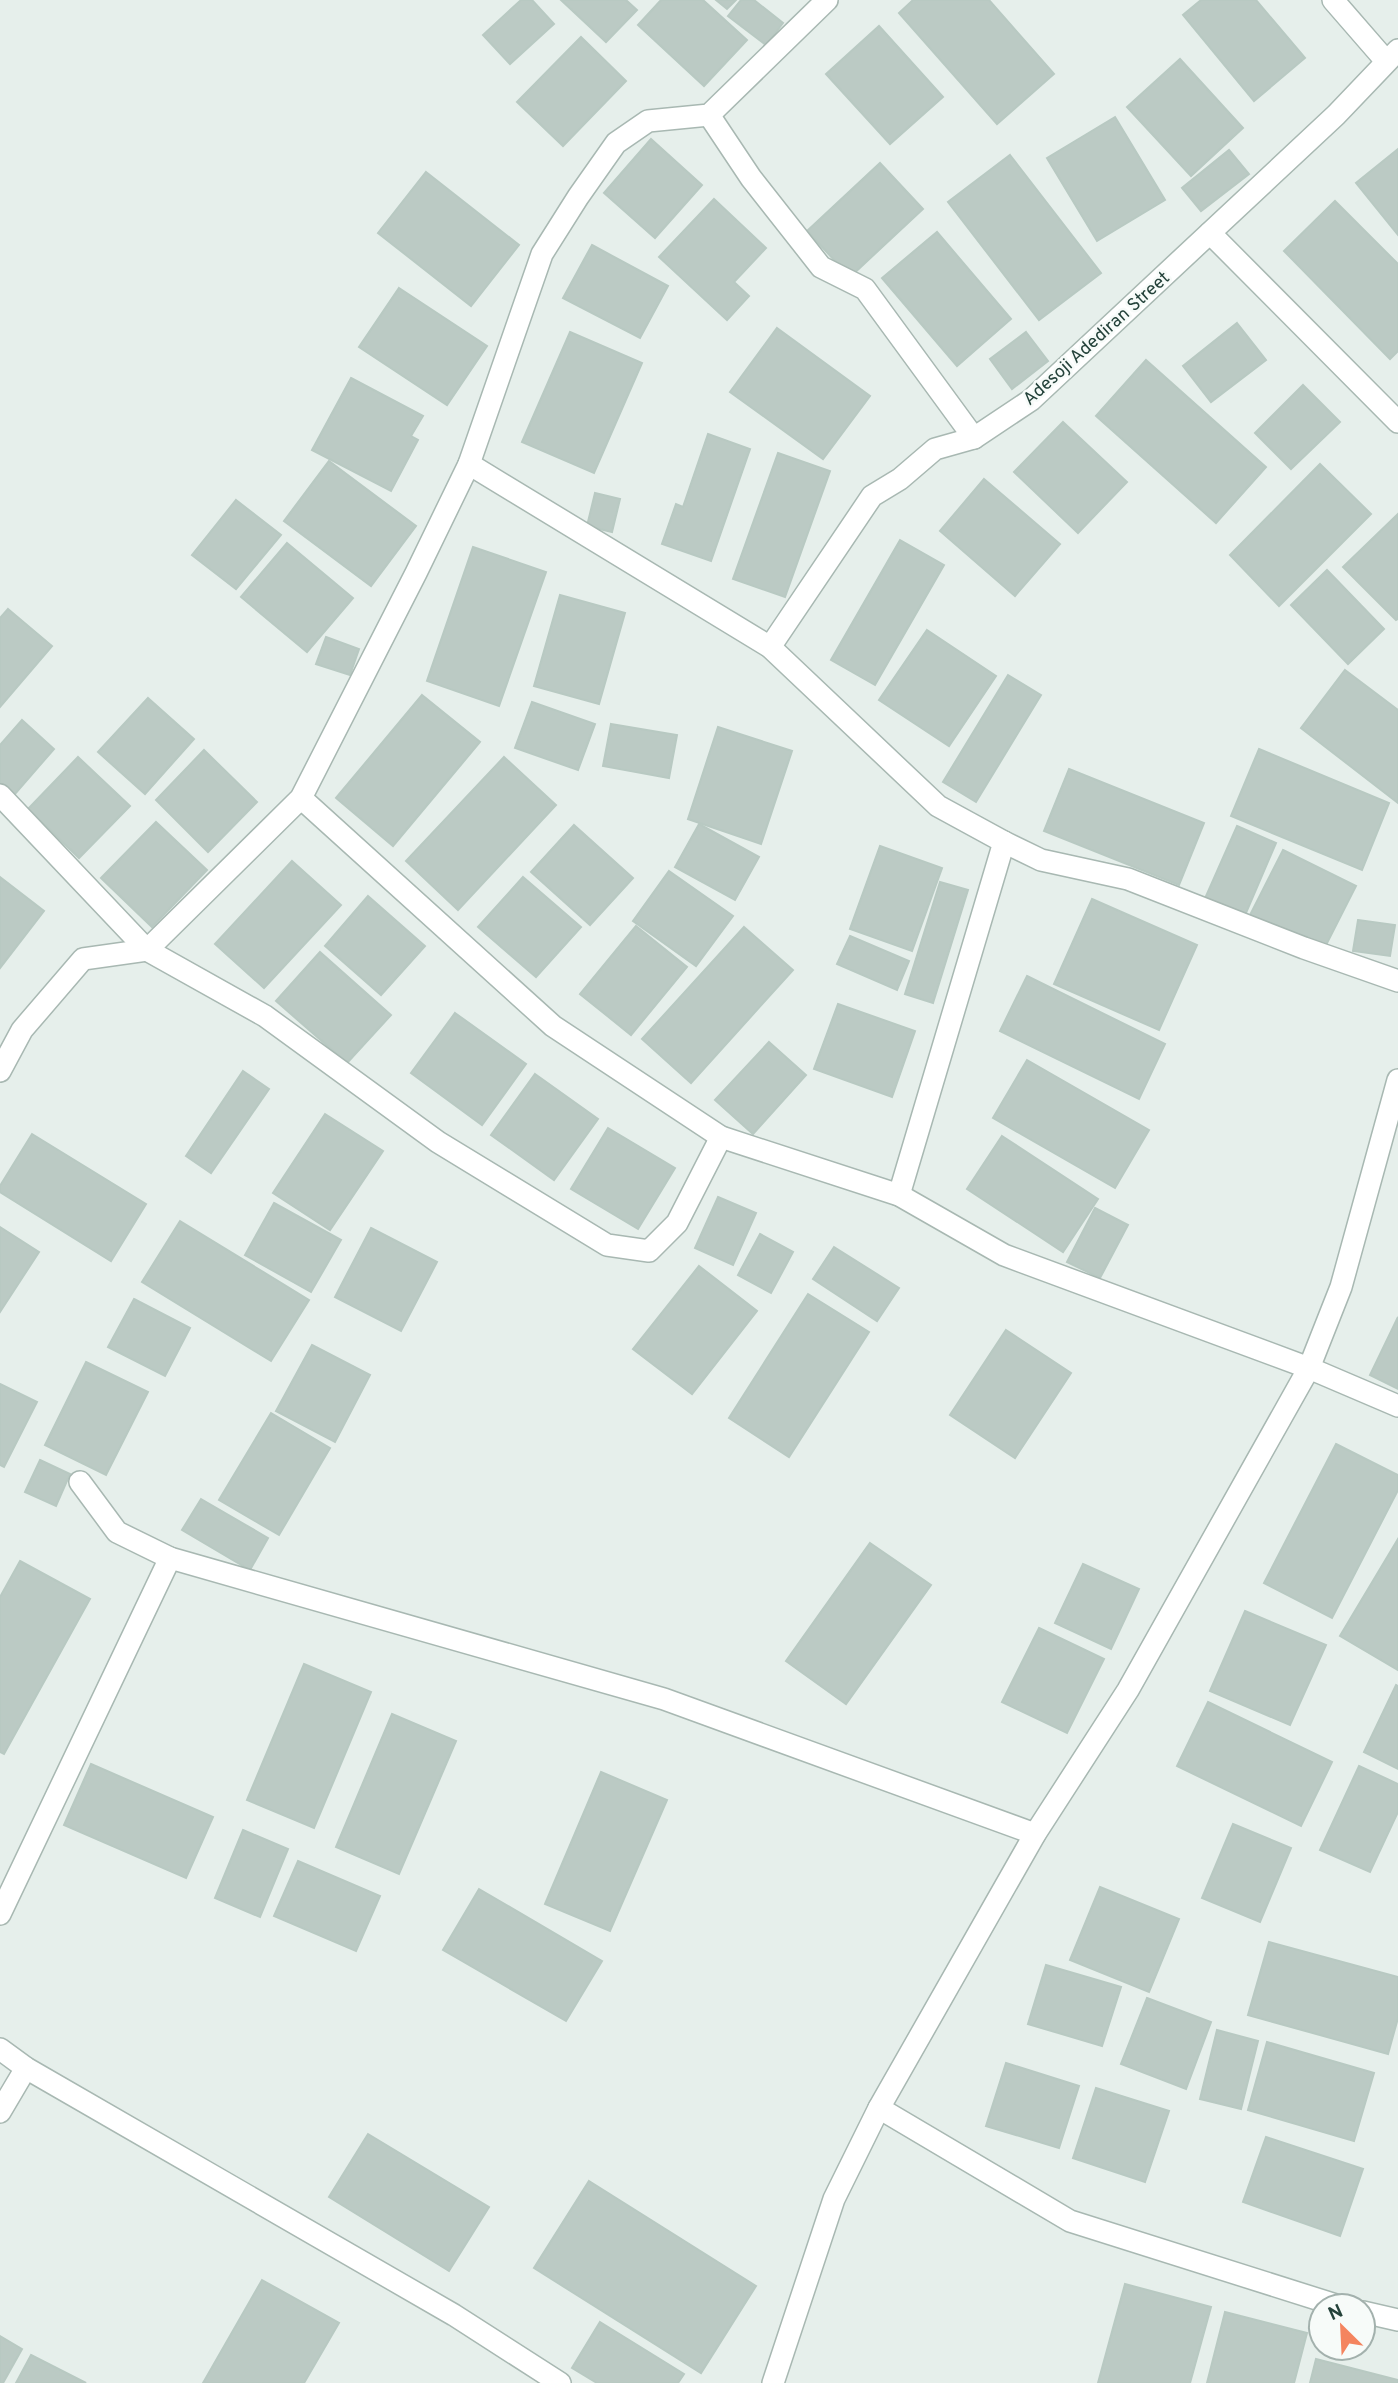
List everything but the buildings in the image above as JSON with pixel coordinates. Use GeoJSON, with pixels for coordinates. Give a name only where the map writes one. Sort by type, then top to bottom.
{"type":"FeatureCollection","features":[{"type":"Feature","properties":{"kind":"street"},"geometry":{"type":"LineString","coordinates":[[0,1072],[22,1030],[83,959],[147,950],[301,798],[469,464],[542,254],[616,143],[648,121],[709,115],[827,0]]}},
{"type":"Feature","properties":{"kind":"street"},"geometry":{"type":"LineString","coordinates":[[1333,0],[1392,55]]}},
{"type":"Feature","properties":{"kind":"street","name":"Adesoji Adediran Street"},"geometry":{"type":"LineString","coordinates":[[770,647],[872,496],[900,479],[935,449],[974,438],[1031,400],[1336,115],[1392,55]]}},
{"type":"Feature","properties":{"kind":"street"},"geometry":{"type":"LineString","coordinates":[[709,115],[751,178],[821,267],[865,289],[974,438]]}},
{"type":"Feature","properties":{"kind":"street"},"geometry":{"type":"LineString","coordinates":[[1210,233],[1398,422]]}},
{"type":"Feature","properties":{"kind":"street"},"geometry":{"type":"LineString","coordinates":[[469,464],[770,647],[938,806],[1041,860],[1128,879],[1304,948],[1398,981]]}},
{"type":"Feature","properties":{"kind":"street"},"geometry":{"type":"LineString","coordinates":[[0,795],[147,950],[265,1016],[438,1142],[607,1245],[649,1251],[677,1223],[721,1138]]}},
{"type":"Feature","properties":{"kind":"street"},"geometry":{"type":"LineString","coordinates":[[301,798],[553,1026],[721,1138],[899,1195],[1003,1255],[1309,1368],[1398,1406]]}},
{"type":"Feature","properties":{"kind":"street"},"geometry":{"type":"LineString","coordinates":[[899,1195],[1004,842]]}},
{"type":"Feature","properties":{"kind":"street"},"geometry":{"type":"LineString","coordinates":[[773,2383],[834,2199],[879,2108],[1035,1834],[1128,1690],[1309,1368],[1341,1287],[1398,1080]]}},
{"type":"Feature","properties":{"kind":"street"},"geometry":{"type":"LineString","coordinates":[[80,1482],[117,1532],[170,1558],[664,1699],[1035,1834]]}},
{"type":"Feature","properties":{"kind":"street"},"geometry":{"type":"LineString","coordinates":[[0,1914],[170,1558]]}},
{"type":"Feature","properties":{"kind":"street"},"geometry":{"type":"LineString","coordinates":[[0,2049],[26,2068],[442,2308],[559,2383]]}},
{"type":"Feature","properties":{"kind":"street"},"geometry":{"type":"LineString","coordinates":[[0,2112],[26,2068]]}},
{"type":"Feature","properties":{"kind":"street"},"geometry":{"type":"LineString","coordinates":[[879,2108],[1070,2221],[1307,2296]]}},
{"type":"Feature","properties":{"kind":"street"},"geometry":{"type":"LineString","coordinates":[[1377,2315],[1398,2320]]}}]}
